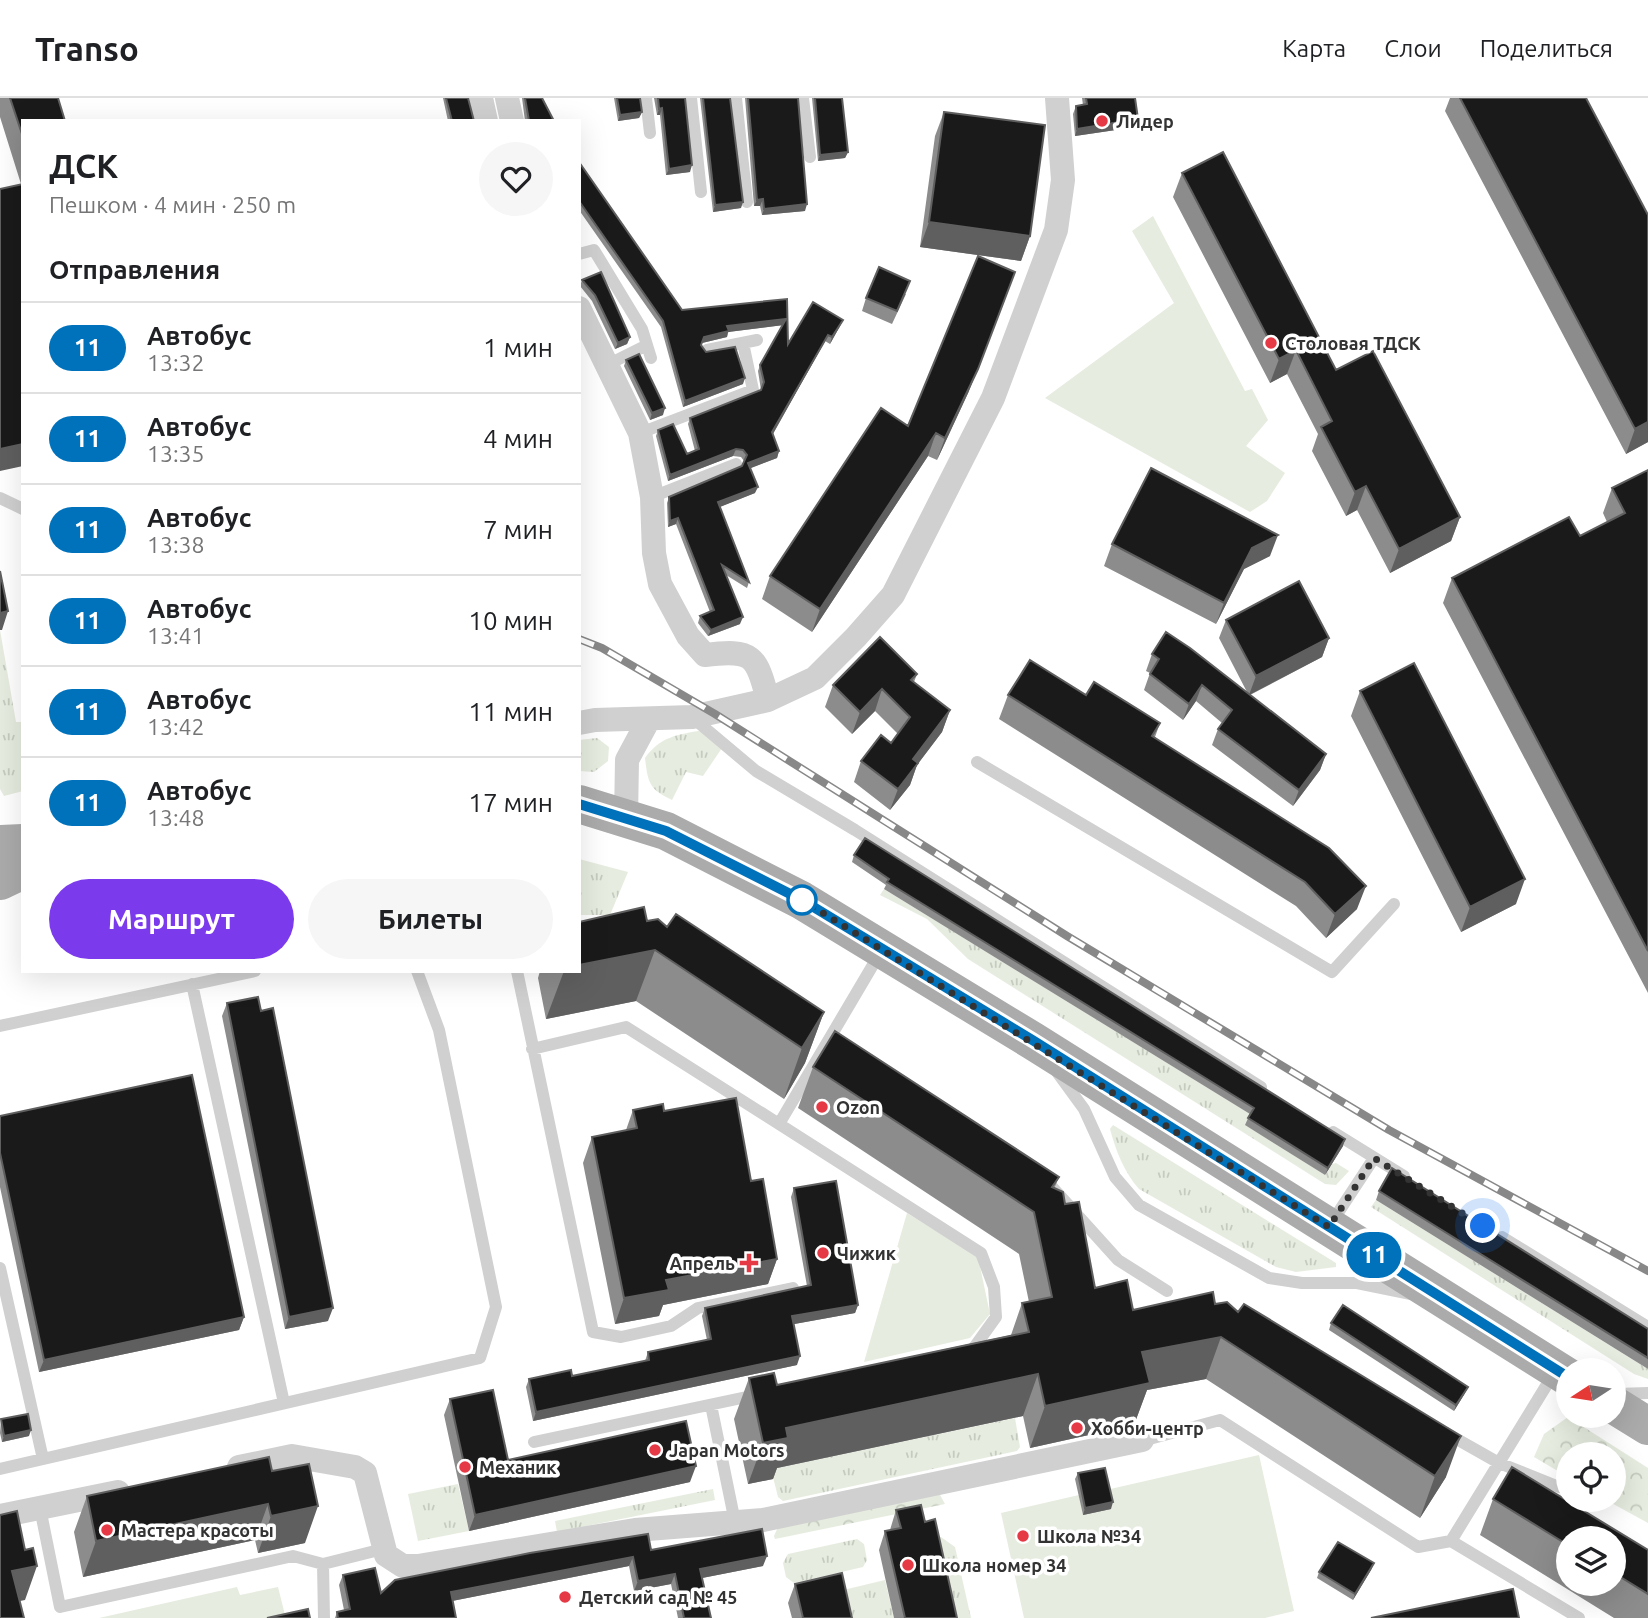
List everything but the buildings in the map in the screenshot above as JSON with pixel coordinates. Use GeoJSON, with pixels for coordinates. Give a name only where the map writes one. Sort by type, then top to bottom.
{"type":"FeatureCollection","features":[{"type":"Feature","properties":{"kind":"main road"},"geometry":{"type":"LineString","coordinates":[[581,805],[666,831],[732,864],[883,948],[1556,1370]]}},
{"type":"Feature","properties":{"kind":"main road"},"geometry":{"type":"LineString","coordinates":[[0,881],[10,846]]}},
{"type":"Feature","properties":{"kind":"main road"},"geometry":{"type":"LineString","coordinates":[[1626,1412],[1648,1426]]}},
{"type":"Feature","properties":{"kind":"street"},"geometry":{"type":"LineString","coordinates":[[481,98],[486,119]]}},
{"type":"Feature","properties":{"kind":"street"},"geometry":{"type":"LineString","coordinates":[[507,98],[512,119]]}},
{"type":"Feature","properties":{"kind":"street"},"geometry":{"type":"LineString","coordinates":[[581,723],[692,717],[768,700],[815,678],[856,637],[893,594],[993,398],[1056,230],[1063,180],[1057,98]]}},
{"type":"Feature","properties":{"kind":"street"},"geometry":{"type":"LineString","coordinates":[[581,312],[640,433],[652,497],[654,553],[660,584],[669,606],[688,636],[705,655],[736,651],[748,655],[758,664],[768,700]]}},
{"type":"Feature","properties":{"kind":"street"},"geometry":{"type":"LineString","coordinates":[[626,818],[627,760],[649,719]]}},
{"type":"Feature","properties":{"kind":"street"},"geometry":{"type":"LineString","coordinates":[[213,1472],[292,1455],[355,1467],[368,1478],[383,1549],[392,1561],[403,1566],[418,1566],[635,1530],[763,1520],[1148,1439]]}},
{"type":"Feature","properties":{"kind":"street"},"geometry":{"type":"LineString","coordinates":[[1,1512],[40,1508],[146,1486]]}},
{"type":"Feature","properties":{"kind":"lane"},"geometry":{"type":"LineString","coordinates":[[646,98],[650,133]]}},
{"type":"Feature","properties":{"kind":"lane"},"geometry":{"type":"LineString","coordinates":[[691,98],[701,192]]}},
{"type":"Feature","properties":{"kind":"lane"},"geometry":{"type":"LineString","coordinates":[[736,98],[747,202]]}},
{"type":"Feature","properties":{"kind":"lane"},"geometry":{"type":"LineString","coordinates":[[803,98],[810,158]]}},
{"type":"Feature","properties":{"kind":"lane"},"geometry":{"type":"LineString","coordinates":[[581,253],[594,250],[642,329],[651,358]]}},
{"type":"Feature","properties":{"kind":"lane"},"geometry":{"type":"LineString","coordinates":[[640,433],[753,390],[750,342],[707,350]]}},
{"type":"Feature","properties":{"kind":"lane"},"geometry":{"type":"LineString","coordinates":[[605,366],[647,345]]}},
{"type":"Feature","properties":{"kind":"lane"},"geometry":{"type":"LineString","coordinates":[[652,497],[736,464]]}},
{"type":"Feature","properties":{"kind":"lane"},"geometry":{"type":"LineString","coordinates":[[0,498],[21,508]]}},
{"type":"Feature","properties":{"kind":"lane"},"geometry":{"type":"LineString","coordinates":[[692,717],[756,771],[855,830],[1269,1092]]}},
{"type":"Feature","properties":{"kind":"lane"},"geometry":{"type":"LineString","coordinates":[[977,762],[1332,972],[1394,904]]}},
{"type":"Feature","properties":{"kind":"lane"},"geometry":{"type":"LineString","coordinates":[[779,1124],[883,948]]}},
{"type":"Feature","properties":{"kind":"lane"},"geometry":{"type":"LineString","coordinates":[[0,1026],[246,973]]}},
{"type":"Feature","properties":{"kind":"lane"},"geometry":{"type":"LineString","coordinates":[[0,1469],[480,1357],[496,1307],[439,1030],[418,973]]}},
{"type":"Feature","properties":{"kind":"lane"},"geometry":{"type":"LineString","coordinates":[[517,973],[593,1332],[621,1337],[659,1329],[671,1326],[698,1308],[793,1289]]}},
{"type":"Feature","properties":{"kind":"lane"},"geometry":{"type":"LineString","coordinates":[[192,985],[284,1403]]}},
{"type":"Feature","properties":{"kind":"lane"},"geometry":{"type":"LineString","coordinates":[[532,1049],[626,1027],[981,1253],[994,1287],[996,1317],[973,1349],[948,1354]]}},
{"type":"Feature","properties":{"kind":"lane"},"geometry":{"type":"LineString","coordinates":[[830,1038],[842,1045]]}},
{"type":"Feature","properties":{"kind":"lane"},"geometry":{"type":"LineString","coordinates":[[1034,1041],[1084,1109],[1115,1177],[1139,1205],[1269,1278],[1302,1283],[1357,1283],[1447,1302]]}},
{"type":"Feature","properties":{"kind":"lane"},"geometry":{"type":"LineString","coordinates":[[1317,1122],[1413,1182]]}},
{"type":"Feature","properties":{"kind":"lane"},"geometry":{"type":"LineString","coordinates":[[1329,1227],[1374,1158]]}},
{"type":"Feature","properties":{"kind":"lane"},"geometry":{"type":"LineString","coordinates":[[1027,1167],[1050,1182],[1118,1260],[1167,1291]]}},
{"type":"Feature","properties":{"kind":"lane"},"geometry":{"type":"LineString","coordinates":[[1495,1233],[1648,1327]]}},
{"type":"Feature","properties":{"kind":"lane"},"geometry":{"type":"LineString","coordinates":[[0,1268],[43,1459]]}},
{"type":"Feature","properties":{"kind":"lane"},"geometry":{"type":"LineString","coordinates":[[1451,1541],[1499,1463],[1556,1382]]}},
{"type":"Feature","properties":{"kind":"lane"},"geometry":{"type":"LineString","coordinates":[[534,1443],[774,1391]]}},
{"type":"Feature","properties":{"kind":"lane"},"geometry":{"type":"LineString","coordinates":[[1626,1394],[1648,1393]]}},
{"type":"Feature","properties":{"kind":"lane"},"geometry":{"type":"LineString","coordinates":[[711,1405],[735,1522]]}},
{"type":"Feature","properties":{"kind":"lane"},"geometry":{"type":"LineString","coordinates":[[1148,1439],[1220,1420],[1418,1547],[1451,1541],[1579,1618]]}},
{"type":"Feature","properties":{"kind":"lane"},"geometry":{"type":"LineString","coordinates":[[1430,1424],[1499,1463],[1556,1486]]}},
{"type":"Feature","properties":{"kind":"lane"},"geometry":{"type":"LineString","coordinates":[[40,1508],[60,1607],[293,1556],[323,1564],[383,1549]]}},
{"type":"Feature","properties":{"kind":"lane"},"geometry":{"type":"LineString","coordinates":[[323,1564],[324,1618]]}},
{"type":"Feature","properties":{"kind":"green space"},"geometry":{"type":"Polygon","coordinates":[[[1153,216],[1245,391],[1252,389],[1268,420],[1246,446],[1285,473],[1267,501],[1250,512],[1045,398],[1174,303],[1132,231],[1153,216]]]}},
{"type":"Feature","properties":{"kind":"green space"},"geometry":{"type":"Polygon","coordinates":[[[0,630],[16,722],[21,722],[21,792],[4,796],[0,789],[0,630]]]}},
{"type":"Feature","properties":{"kind":"green space"},"geometry":{"type":"Polygon","coordinates":[[[703,730],[722,748],[703,776],[686,772],[672,800],[658,792],[649,779],[645,758],[664,741],[677,735],[703,730]]]}},
{"type":"Feature","properties":{"kind":"green space"},"geometry":{"type":"Polygon","coordinates":[[[597,738],[609,747],[608,761],[594,772],[581,771],[581,740],[597,738]]]}},
{"type":"Feature","properties":{"kind":"green space"},"geometry":{"type":"Polygon","coordinates":[[[581,860],[628,872],[610,915],[581,915],[581,860]]]}},
{"type":"Feature","properties":{"kind":"green space"},"geometry":{"type":"Polygon","coordinates":[[[884,889],[1252,1115],[1246,1125],[1325,1175],[1332,1164],[1336,1163],[1349,1171],[1336,1185],[1325,1184],[968,959],[927,919],[880,895],[884,889]]]}},
{"type":"Feature","properties":{"kind":"green space"},"geometry":{"type":"Polygon","coordinates":[[[1113,1125],[1336,1263],[1336,1267],[1296,1272],[1276,1267],[1139,1189],[1118,1153],[1110,1129],[1113,1125]]]}},
{"type":"Feature","properties":{"kind":"green space"},"geometry":{"type":"Polygon","coordinates":[[[1376,1200],[1648,1369],[1648,1379],[1626,1369],[1626,1358],[1609,1358],[1371,1207],[1376,1200]]]}},
{"type":"Feature","properties":{"kind":"green space"},"geometry":{"type":"Polygon","coordinates":[[[907,1213],[978,1257],[990,1314],[970,1338],[864,1362],[907,1213]]]}},
{"type":"Feature","properties":{"kind":"green space"},"geometry":{"type":"Polygon","coordinates":[[[1015,1418],[1020,1447],[1017,1451],[783,1501],[778,1497],[771,1469],[1015,1418]]]}},
{"type":"Feature","properties":{"kind":"green space"},"geometry":{"type":"Polygon","coordinates":[[[1556,1426],[1556,1428],[1585,1428],[1607,1442],[1556,1442],[1556,1470],[1534,1457],[1544,1434],[1556,1426]]]}},
{"type":"Feature","properties":{"kind":"green space"},"geometry":{"type":"Polygon","coordinates":[[[1626,1454],[1648,1468],[1648,1523],[1626,1511],[1626,1454]]]}},
{"type":"Feature","properties":{"kind":"green space"},"geometry":{"type":"Polygon","coordinates":[[[1259,1455],[1294,1611],[1265,1618],[1024,1618],[1001,1513],[1079,1495],[1083,1515],[1106,1490],[1259,1455]]]}},
{"type":"Feature","properties":{"kind":"green space"},"geometry":{"type":"Polygon","coordinates":[[[458,1484],[469,1531],[418,1541],[408,1494],[458,1484]]]}},
{"type":"Feature","properties":{"kind":"green space"},"geometry":{"type":"Polygon","coordinates":[[[713,1489],[715,1500],[557,1532],[555,1521],[713,1489]]]}},
{"type":"Feature","properties":{"kind":"green space"},"geometry":{"type":"Polygon","coordinates":[[[939,1493],[945,1504],[775,1539],[774,1536],[778,1527],[939,1493]]]}},
{"type":"Feature","properties":{"kind":"green space"},"geometry":{"type":"Polygon","coordinates":[[[941,1537],[955,1547],[971,1618],[946,1618],[928,1538],[941,1537]]]}},
{"type":"Feature","properties":{"kind":"green space"},"geometry":{"type":"Polygon","coordinates":[[[857,1539],[864,1544],[867,1560],[863,1567],[794,1583],[786,1577],[783,1563],[788,1554],[857,1539]]]}},
{"type":"Feature","properties":{"kind":"green space"},"geometry":{"type":"Polygon","coordinates":[[[885,1580],[894,1618],[841,1618],[835,1592],[885,1580]]]}},
{"type":"Feature","properties":{"kind":"green space"},"geometry":{"type":"Polygon","coordinates":[[[237,1587],[240,1595],[278,1587],[285,1615],[270,1618],[99,1618],[237,1587]]]}},
{"type":"Feature","properties":{"kind":"railway"},"geometry":{"type":"LineString","coordinates":[[581,640],[602,648],[715,714],[1067,936],[1389,1130],[1648,1271]]}},
{"type":"Feature","properties":{"kind":"bus line","name":"11"},"geometry":{"type":"LineString","coordinates":[[581,805],[666,831],[802,900],[1034,1041],[1556,1370]]}},
{"type":"Feature","properties":{"kind":"place","name":"Лидер"},"geometry":{"type":"Point","coordinates":[1102,121]}},
{"type":"Feature","properties":{"kind":"place","name":"Столовая ТДСК"},"geometry":{"type":"Point","coordinates":[1271,343]}},
{"type":"Feature","properties":{"kind":"place","name":"Ozon"},"geometry":{"type":"Point","coordinates":[822,1107]}},
{"type":"Feature","properties":{"kind":"place","name":"Чижик"},"geometry":{"type":"Point","coordinates":[823,1253]}},
{"type":"Feature","properties":{"kind":"place","name":"Апрель"},"geometry":{"type":"Point","coordinates":[749,1263]}},
{"type":"Feature","properties":{"kind":"place","name":"Хобби-центр"},"geometry":{"type":"Point","coordinates":[1077,1428]}},
{"type":"Feature","properties":{"kind":"place","name":"Japan Motors"},"geometry":{"type":"Point","coordinates":[655,1450]}},
{"type":"Feature","properties":{"kind":"place","name":"Механик"},"geometry":{"type":"Point","coordinates":[465,1467]}},
{"type":"Feature","properties":{"kind":"place","name":"Мастера красоты"},"geometry":{"type":"Point","coordinates":[107,1530]}},
{"type":"Feature","properties":{"kind":"place","name":"Школа №34"},"geometry":{"type":"Point","coordinates":[1023,1536]}},
{"type":"Feature","properties":{"kind":"place","name":"Школа номер 34"},"geometry":{"type":"Point","coordinates":[908,1565]}},
{"type":"Feature","properties":{"kind":"place","name":"Детский сад № 45"},"geometry":{"type":"Point","coordinates":[565,1597]}},
{"type":"Feature","properties":{"kind":"route"},"geometry":{"type":"LineString","coordinates":[[802,900],[1034,1041],[1329,1227],[1374,1158],[1483,1226]]}}]}
